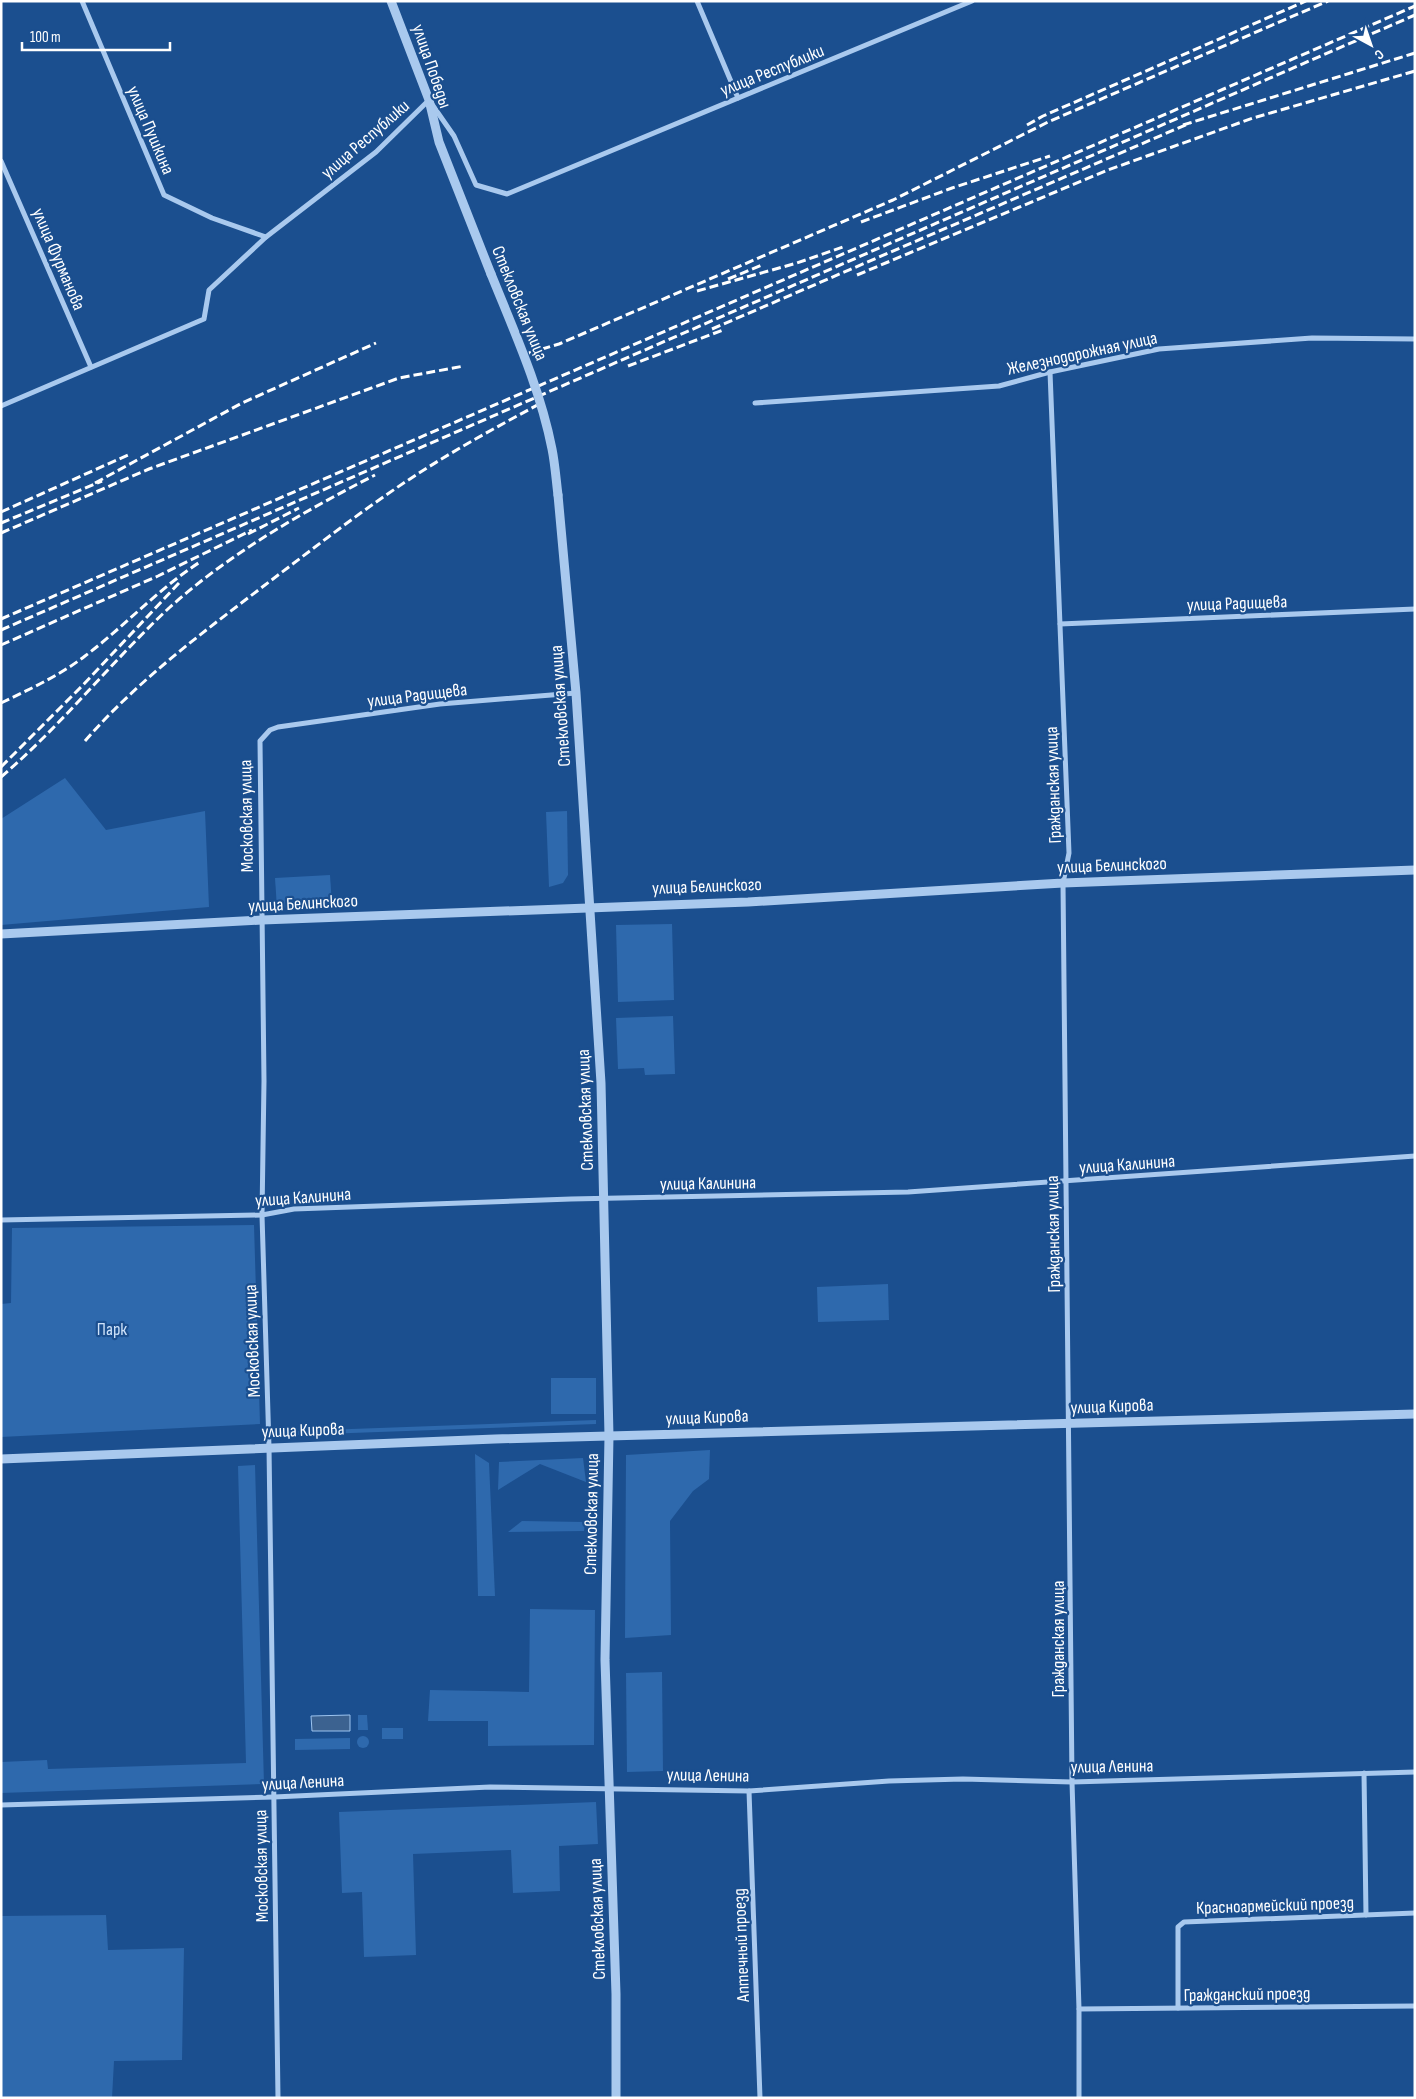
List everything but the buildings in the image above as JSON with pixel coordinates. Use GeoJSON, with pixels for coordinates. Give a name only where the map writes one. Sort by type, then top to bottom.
{"type":"FeatureCollection","features":[{"type":"Feature","properties":{"kind":"street","name":"улица Пушкина"},"geometry":{"type":"LineString","coordinates":[[82,1],[164,195],[212,218],[266,237]]}},
{"type":"Feature","properties":{"kind":"street","name":"улица Победы"},"geometry":{"type":"LineString","coordinates":[[391,1],[429,100],[439,142]]}},
{"type":"Feature","properties":{"kind":"street"},"geometry":{"type":"LineString","coordinates":[[696,1],[738,98]]}},
{"type":"Feature","properties":{"kind":"street","name":"улица Республики"},"geometry":{"type":"LineString","coordinates":[[1,406],[204,319],[209,290],[266,237],[376,152],[429,100],[454,136],[476,184],[506,194],[973,2]]}},
{"type":"Feature","properties":{"kind":"street","name":"Стекловская улица"},"geometry":{"type":"LineString","coordinates":[[439,142],[531,375],[552,450],[558,494],[576,693],[601,1083],[609,1436],[605,1660],[616,1994],[616,2098]]}},
{"type":"Feature","properties":{"kind":"street","name":"улица Фурманова"},"geometry":{"type":"LineString","coordinates":[[1,162],[91,367]]}},
{"type":"Feature","properties":{"kind":"street","name":"Железнодорожная улица"},"geometry":{"type":"LineString","coordinates":[[755,403],[999,386],[1050,372],[1159,349],[1312,338],[1415,339]]}},
{"type":"Feature","properties":{"kind":"street","name":"Гражданская улица"},"geometry":{"type":"LineString","coordinates":[[1050,372],[1069,853],[1063,883],[1072,1782],[1079,2009],[1079,2098]]}},
{"type":"Feature","properties":{"kind":"street","name":"улица Радищева"},"geometry":{"type":"LineString","coordinates":[[1060,624],[1415,609]]}},
{"type":"Feature","properties":{"kind":"street","name":"улица Радищева"},"geometry":{"type":"LineString","coordinates":[[264,735],[278,728],[440,704],[576,693]]}},
{"type":"Feature","properties":{"kind":"street","name":"Московская улица"},"geometry":{"type":"LineString","coordinates":[[264,735],[259,748],[264,1081],[262,1214],[269,1447],[278,2098]]}},
{"type":"Feature","properties":{"kind":"street","name":"улица Белинского"},"geometry":{"type":"LineString","coordinates":[[1,934],[262,920],[591,906],[748,902],[1063,883],[1415,870]]}},
{"type":"Feature","properties":{"kind":"street","name":"улица Калинина"},"geometry":{"type":"LineString","coordinates":[[1,1220],[262,1214],[294,1209],[604,1198],[908,1192],[1415,1156]]}},
{"type":"Feature","properties":{"kind":"street","name":"улица Кирова"},"geometry":{"type":"LineString","coordinates":[[1,1459],[269,1447],[609,1436],[1415,1414]]}},
{"type":"Feature","properties":{"kind":"street","name":"улица Ленина"},"geometry":{"type":"LineString","coordinates":[[1,1805],[274,1797],[490,1787],[749,1790],[889,1781],[962,1779],[1072,1782],[1415,1772]]}},
{"type":"Feature","properties":{"kind":"street","name":"Красноармейский проезд"},"geometry":{"type":"LineString","coordinates":[[1364,1773],[1366,1916]]}},
{"type":"Feature","properties":{"kind":"street","name":"Аптечный проезд"},"geometry":{"type":"LineString","coordinates":[[749,1790],[760,2098]]}},
{"type":"Feature","properties":{"kind":"street","name":"Красноармейский проезд"},"geometry":{"type":"LineString","coordinates":[[1178,2008],[1178,1927],[1181,1923],[1415,1913]]}},
{"type":"Feature","properties":{"kind":"street","name":"Гражданский проезд"},"geometry":{"type":"LineString","coordinates":[[1079,2009],[1415,2006]]}},
{"type":"Feature","properties":{"kind":"green space"},"geometry":{"type":"Polygon","coordinates":[[[65,778],[106,830],[205,811],[209,907],[1,925],[1,819],[65,778]]]}},
{"type":"Feature","properties":{"kind":"green space"},"geometry":{"type":"Polygon","coordinates":[[[567,811],[568,875],[563,883],[549,887],[546,812],[567,811]]]}},
{"type":"Feature","properties":{"kind":"green space"},"geometry":{"type":"Polygon","coordinates":[[[330,875],[332,905],[277,908],[275,878],[330,875]]]}},
{"type":"Feature","properties":{"kind":"green space"},"geometry":{"type":"Polygon","coordinates":[[[672,924],[674,1000],[618,1002],[616,925],[672,924]]]}},
{"type":"Feature","properties":{"kind":"green space"},"geometry":{"type":"Polygon","coordinates":[[[673,1016],[675,1074],[645,1075],[644,1068],[618,1069],[616,1018],[673,1016]]]}},
{"type":"Feature","properties":{"kind":"green space","name":"Парк"},"geometry":{"type":"Polygon","coordinates":[[[254,1225],[260,1424],[1,1437],[1,1304],[11,1303],[12,1228],[254,1225]]]}},
{"type":"Feature","properties":{"kind":"green space"},"geometry":{"type":"Polygon","coordinates":[[[888,1284],[889,1320],[818,1322],[817,1287],[888,1284]]]}},
{"type":"Feature","properties":{"kind":"green space"},"geometry":{"type":"Polygon","coordinates":[[[551,1378],[596,1378],[596,1414],[551,1414],[551,1378]]]}},
{"type":"Feature","properties":{"kind":"green space"},"geometry":{"type":"Polygon","coordinates":[[[596,1420],[596,1424],[296,1435],[296,1431],[596,1420]]]}},
{"type":"Feature","properties":{"kind":"green space"},"geometry":{"type":"Polygon","coordinates":[[[710,1450],[709,1479],[693,1491],[670,1521],[671,1635],[625,1638],[626,1455],[710,1450]]]}},
{"type":"Feature","properties":{"kind":"green space"},"geometry":{"type":"Polygon","coordinates":[[[475,1454],[489,1463],[495,1596],[478,1596],[475,1454]]]}},
{"type":"Feature","properties":{"kind":"green space"},"geometry":{"type":"Polygon","coordinates":[[[583,1458],[586,1482],[540,1464],[498,1490],[499,1462],[583,1458]]]}},
{"type":"Feature","properties":{"kind":"green space"},"geometry":{"type":"Polygon","coordinates":[[[255,1465],[264,1784],[1,1793],[1,1762],[47,1760],[48,1769],[246,1763],[238,1466],[255,1465]]]}},
{"type":"Feature","properties":{"kind":"green space"},"geometry":{"type":"Polygon","coordinates":[[[522,1521],[585,1522],[584,1531],[508,1532],[522,1521]]]}},
{"type":"Feature","properties":{"kind":"green space"},"geometry":{"type":"Polygon","coordinates":[[[530,1609],[595,1610],[594,1745],[488,1746],[488,1721],[428,1721],[430,1690],[529,1692],[530,1609]]]}},
{"type":"Feature","properties":{"kind":"green space"},"geometry":{"type":"Polygon","coordinates":[[[662,1672],[663,1771],[627,1772],[626,1673],[662,1672]]]}},
{"type":"Feature","properties":{"kind":"green space"},"geometry":{"type":"Polygon","coordinates":[[[358,1715],[367,1715],[368,1730],[358,1730],[358,1715]]]}},
{"type":"Feature","properties":{"kind":"green space"},"geometry":{"type":"Polygon","coordinates":[[[382,1728],[403,1728],[403,1739],[382,1739],[382,1728]]]}},
{"type":"Feature","properties":{"kind":"green space"},"geometry":{"type":"Polygon","coordinates":[[[361,1736],[365,1736],[369,1742],[365,1748],[361,1748],[357,1744],[357,1740],[361,1736]]]}},
{"type":"Feature","properties":{"kind":"green space"},"geometry":{"type":"Polygon","coordinates":[[[350,1738],[350,1749],[295,1750],[295,1739],[350,1738]]]}},
{"type":"Feature","properties":{"kind":"green space"},"geometry":{"type":"Polygon","coordinates":[[[596,1802],[598,1844],[559,1846],[560,1891],[513,1893],[511,1850],[413,1854],[416,1955],[364,1957],[362,1892],[342,1893],[339,1812],[596,1802]]]}},
{"type":"Feature","properties":{"kind":"green space"},"geometry":{"type":"Polygon","coordinates":[[[106,1915],[108,1950],[184,1948],[182,2060],[114,2061],[112,2098],[1,2098],[1,1916],[106,1915]]]}},
{"type":"Feature","properties":{"kind":"shaded area"},"geometry":{"type":"Polygon","coordinates":[[[350,1715],[350,1731],[312,1731],[311,1716],[350,1715]]]}},
{"type":"Feature","properties":{"kind":"railway"},"geometry":{"type":"LineString","coordinates":[[1027,125],[1043,116],[1306,1]]}},
{"type":"Feature","properties":{"kind":"railway"},"geometry":{"type":"LineString","coordinates":[[529,353],[559,344],[893,200],[1048,122],[1328,1]]}},
{"type":"Feature","properties":{"kind":"railway"},"geometry":{"type":"LineString","coordinates":[[1,619],[1415,6]]}},
{"type":"Feature","properties":{"kind":"railway"},"geometry":{"type":"LineString","coordinates":[[1,630],[1415,15]]}},
{"type":"Feature","properties":{"kind":"railway"},"geometry":{"type":"LineString","coordinates":[[1183,125],[1415,53]]}},
{"type":"Feature","properties":{"kind":"railway"},"geometry":{"type":"LineString","coordinates":[[857,275],[1108,170],[1253,118],[1415,71]]}},
{"type":"Feature","properties":{"kind":"railway"},"geometry":{"type":"LineString","coordinates":[[712,329],[1190,123]]}},
{"type":"Feature","properties":{"kind":"railway"},"geometry":{"type":"LineString","coordinates":[[861,222],[952,188],[1050,156]]}},
{"type":"Feature","properties":{"kind":"railway"},"geometry":{"type":"LineString","coordinates":[[697,291],[797,263],[843,247]]}},
{"type":"Feature","properties":{"kind":"railway"},"geometry":{"type":"LineString","coordinates":[[728,279],[762,265]]}},
{"type":"Feature","properties":{"kind":"railway"},"geometry":{"type":"LineString","coordinates":[[628,366],[723,330]]}},
{"type":"Feature","properties":{"kind":"railway"},"geometry":{"type":"LineString","coordinates":[[95,483],[242,403],[376,343]]}},
{"type":"Feature","properties":{"kind":"railway"},"geometry":{"type":"LineString","coordinates":[[1,533],[149,469],[399,378],[464,366]]}},
{"type":"Feature","properties":{"kind":"railway"},"geometry":{"type":"LineString","coordinates":[[85,741],[126,698],[171,658],[345,525],[406,481],[441,459],[543,402]]}},
{"type":"Feature","properties":{"kind":"railway"},"geometry":{"type":"LineString","coordinates":[[1,512],[128,455]]}},
{"type":"Feature","properties":{"kind":"railway"},"geometry":{"type":"LineString","coordinates":[[1,777],[45,736],[169,608],[192,588],[268,535],[375,475]]}},
{"type":"Feature","properties":{"kind":"railway"},"geometry":{"type":"LineString","coordinates":[[1,523],[102,481]]}},
{"type":"Feature","properties":{"kind":"railway"},"geometry":{"type":"LineString","coordinates":[[248,534],[299,508]]}},
{"type":"Feature","properties":{"kind":"railway"},"geometry":{"type":"LineString","coordinates":[[1,645],[158,576],[252,530]]}},
{"type":"Feature","properties":{"kind":"railway"},"geometry":{"type":"LineString","coordinates":[[1,703],[44,682],[75,663],[170,584],[200,562]]}},
{"type":"Feature","properties":{"kind":"railway"},"geometry":{"type":"LineString","coordinates":[[1,767],[83,685],[179,583]]}}]}
